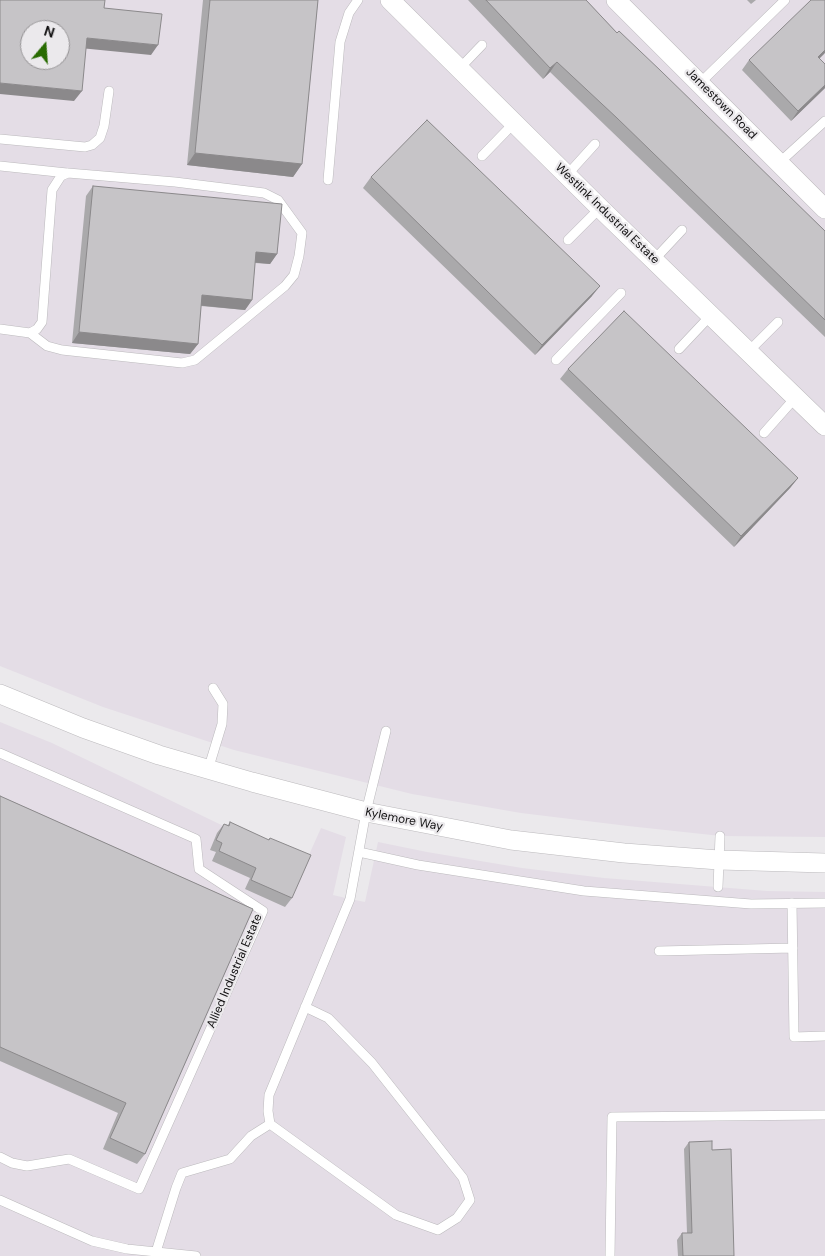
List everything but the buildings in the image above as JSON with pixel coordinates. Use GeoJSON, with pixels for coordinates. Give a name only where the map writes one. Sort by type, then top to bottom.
{"type":"FeatureCollection","features":[{"type":"Feature","properties":{"kind":"street","name":"Westlink Industrial Estate"},"geometry":{"type":"LineString","coordinates":[[390,0],[747,352],[825,426]]}},
{"type":"Feature","properties":{"kind":"street","name":"Jamestown Road"},"geometry":{"type":"LineString","coordinates":[[616,0],[825,209]]}},
{"type":"Feature","properties":{"kind":"street","name":"Kylemore Way"},"geometry":{"type":"LineString","coordinates":[[0,694],[83,728],[208,770],[366,812],[511,840],[624,854],[719,860],[825,863]]}},
{"type":"Feature","properties":{"kind":"lane"},"geometry":{"type":"LineString","coordinates":[[328,180],[340,42],[349,13],[358,0]]}},
{"type":"Feature","properties":{"kind":"lane"},"geometry":{"type":"LineString","coordinates":[[700,82],[785,0]]}},
{"type":"Feature","properties":{"kind":"lane"},"geometry":{"type":"LineString","coordinates":[[459,69],[482,45]]}},
{"type":"Feature","properties":{"kind":"lane"},"geometry":{"type":"LineString","coordinates":[[0,139],[84,147],[92,145],[100,138],[102,132],[109,91]]}},
{"type":"Feature","properties":{"kind":"lane"},"geometry":{"type":"LineString","coordinates":[[780,162],[825,121]]}},
{"type":"Feature","properties":{"kind":"lane"},"geometry":{"type":"LineString","coordinates":[[482,156],[514,123]]}},
{"type":"Feature","properties":{"kind":"lane"},"geometry":{"type":"LineString","coordinates":[[567,175],[595,144]]}},
{"type":"Feature","properties":{"kind":"lane"},"geometry":{"type":"LineString","coordinates":[[0,166],[175,182],[264,193],[278,200],[302,233],[294,275],[286,286],[195,360],[182,363],[62,350],[47,346],[30,333],[0,329]]}},
{"type":"Feature","properties":{"kind":"lane"},"geometry":{"type":"LineString","coordinates":[[30,333],[37,329],[42,322],[52,190],[61,176],[68,173]]}},
{"type":"Feature","properties":{"kind":"lane"},"geometry":{"type":"LineString","coordinates":[[568,240],[600,208]]}},
{"type":"Feature","properties":{"kind":"lane"},"geometry":{"type":"LineString","coordinates":[[654,260],[682,230]]}},
{"type":"Feature","properties":{"kind":"lane"},"geometry":{"type":"LineString","coordinates":[[556,360],[621,293]]}},
{"type":"Feature","properties":{"kind":"lane"},"geometry":{"type":"LineString","coordinates":[[679,349],[711,315]]}},
{"type":"Feature","properties":{"kind":"lane"},"geometry":{"type":"LineString","coordinates":[[747,352],[778,322]]}},
{"type":"Feature","properties":{"kind":"lane"},"geometry":{"type":"LineString","coordinates":[[764,432],[796,398]]}},
{"type":"Feature","properties":{"kind":"lane"},"geometry":{"type":"LineString","coordinates":[[208,770],[222,724],[223,704],[213,688]]}},
{"type":"Feature","properties":{"kind":"lane"},"geometry":{"type":"LineString","coordinates":[[305,1007],[328,1018],[372,1063],[463,1178],[470,1200],[457,1218],[438,1230],[396,1215],[270,1124],[268,1112],[269,1095],[305,1007],[350,899],[366,812],[386,731]]}},
{"type":"Feature","properties":{"kind":"lane","name":"Allied Industrial Estate"},"geometry":{"type":"LineString","coordinates":[[0,753],[196,839],[199,870],[263,911],[139,1189],[69,1159],[27,1166],[12,1163],[0,1157]]}},
{"type":"Feature","properties":{"kind":"lane"},"geometry":{"type":"LineString","coordinates":[[718,888],[720,836]]}},
{"type":"Feature","properties":{"kind":"lane"},"geometry":{"type":"LineString","coordinates":[[359,852],[418,865],[584,891],[750,904],[825,903]]}},
{"type":"Feature","properties":{"kind":"lane"},"geometry":{"type":"LineString","coordinates":[[792,903],[794,1037],[825,1036]]}},
{"type":"Feature","properties":{"kind":"lane"},"geometry":{"type":"LineString","coordinates":[[659,951],[793,948]]}},
{"type":"Feature","properties":{"kind":"lane"},"geometry":{"type":"LineString","coordinates":[[610,1256],[612,1116],[825,1115]]}},
{"type":"Feature","properties":{"kind":"lane"},"geometry":{"type":"LineString","coordinates":[[156,1252],[182,1173],[230,1159],[251,1136],[270,1124]]}},
{"type":"Feature","properties":{"kind":"lane"},"geometry":{"type":"LineString","coordinates":[[0,1200],[92,1240],[127,1249],[196,1256]]}},
{"type":"Feature","properties":{"kind":"shaded area"},"geometry":{"type":"Polygon","coordinates":[[[0,0],[825,0],[825,837],[721,836],[521,813],[412,794],[234,750],[103,707],[0,666],[0,0]]]}},
{"type":"Feature","properties":{"kind":"shaded area"},"geometry":{"type":"Polygon","coordinates":[[[0,722],[52,743],[304,865],[295,886],[321,828],[346,837],[333,895],[350,899],[365,902],[378,842],[522,868],[604,878],[767,891],[825,892],[825,1256],[0,1256],[0,722]]]}}]}
